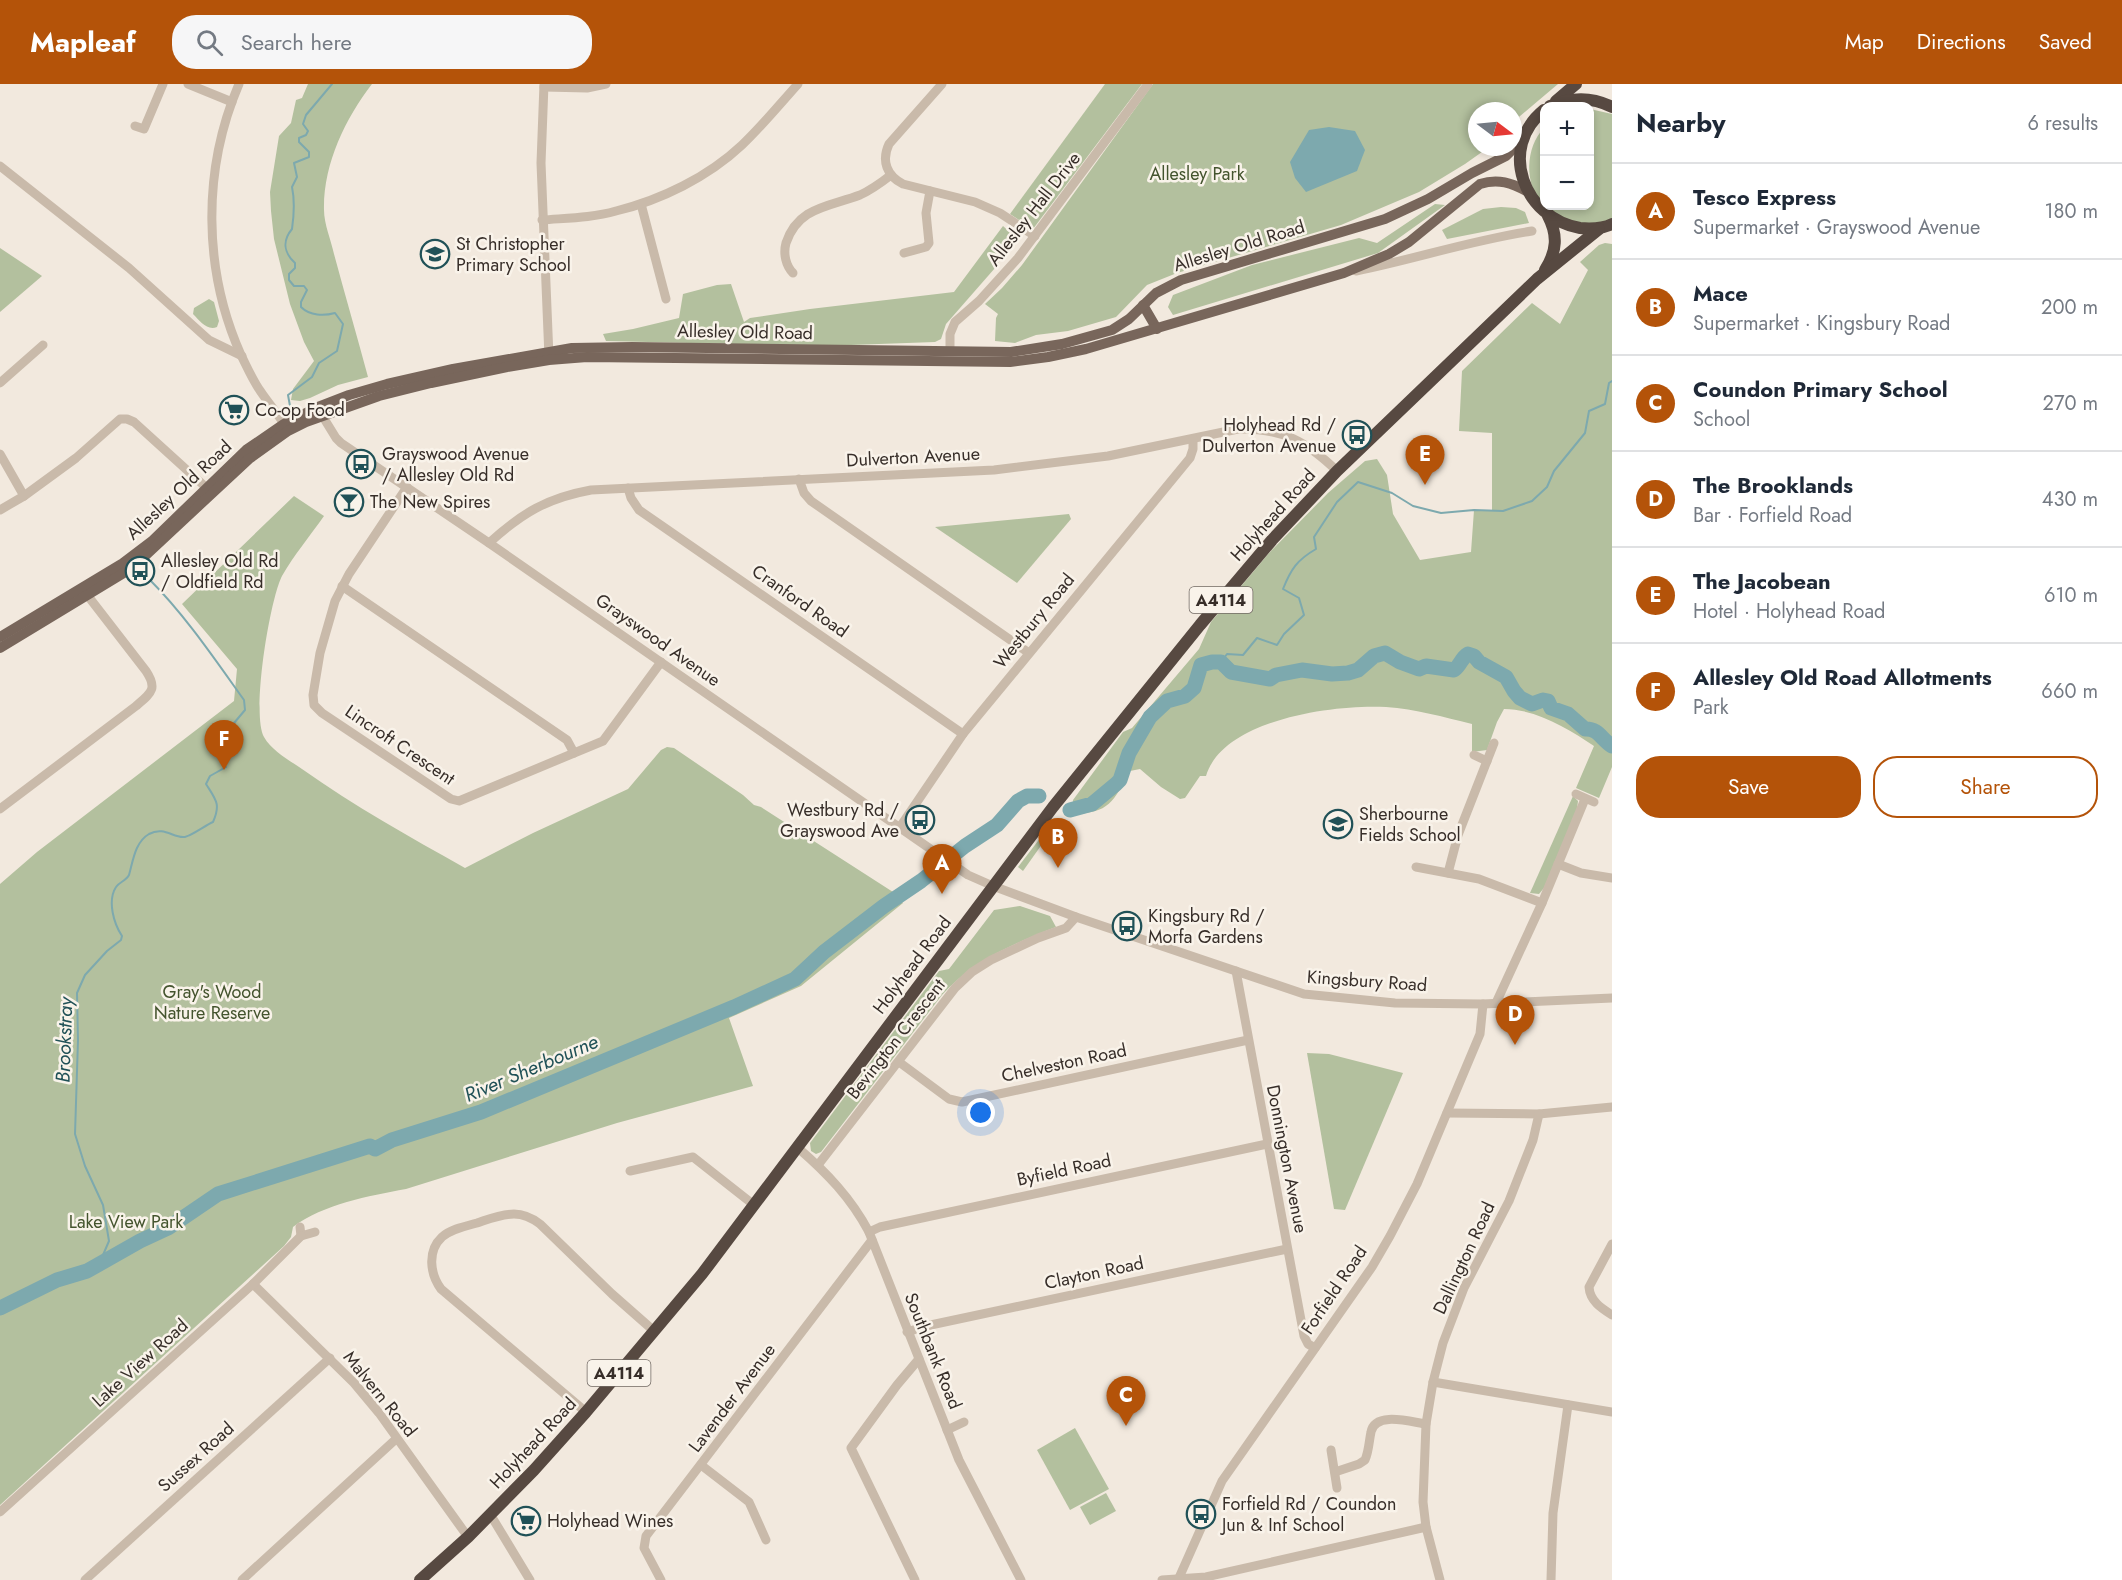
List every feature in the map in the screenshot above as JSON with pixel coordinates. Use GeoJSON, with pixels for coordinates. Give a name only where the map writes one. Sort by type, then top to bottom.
{"type":"FeatureCollection","features":[{"type":"Feature","properties":{"kind":"highway"},"geometry":{"type":"LineString","coordinates":[[1555,102],[1576,84]]}},
{"type":"Feature","properties":{"kind":"highway"},"geometry":{"type":"LineString","coordinates":[[1560,102],[1576,98],[1593,100],[1612,107]]}},
{"type":"Feature","properties":{"kind":"highway"},"geometry":{"type":"LineString","coordinates":[[1522,140],[1540,116]]}},
{"type":"Feature","properties":{"kind":"highway"},"geometry":{"type":"LineString","coordinates":[[1520,156],[1520,165],[1528,192],[1548,216],[1572,226],[1608,226]]}},
{"type":"Feature","properties":{"kind":"highway","name":"Holyhead Road"},"geometry":{"type":"LineString","coordinates":[[1541,276],[1553,255],[1556,240],[1548,216]]}},
{"type":"Feature","properties":{"kind":"highway","name":"Holyhead Road"},"geometry":{"type":"LineString","coordinates":[[420,1580],[468,1537],[517,1488],[586,1412],[702,1274],[1053,807],[1254,561],[1337,471],[1541,276],[1608,226]]}},
{"type":"Feature","properties":{"kind":"main road","name":"Allesley Old Road"},"geometry":{"type":"LineString","coordinates":[[761,354],[1011,352],[1073,342],[1112,330],[1129,319],[1156,293],[1180,280],[1384,219],[1428,199],[1506,156]]}},
{"type":"Feature","properties":{"kind":"main road","name":"Allesley Old Road"},"geometry":{"type":"LineString","coordinates":[[0,648],[86,592],[152,541],[209,490],[286,428],[349,395],[453,369],[549,355],[572,348],[603,347],[1010,362],[1058,355],[1157,329],[1344,273],[1389,254],[1409,242],[1480,184],[1489,181],[1503,181],[1528,192]]}},
{"type":"Feature","properties":{"kind":"main road"},"geometry":{"type":"LineString","coordinates":[[1143,305],[1157,329]]}},
{"type":"Feature","properties":{"kind":"main road","name":"Allesley Old Road"},"geometry":{"type":"LineString","coordinates":[[0,637],[86,592]]}},
{"type":"Feature","properties":{"kind":"street"},"geometry":{"type":"LineString","coordinates":[[135,126],[144,129],[163,84]]}},
{"type":"Feature","properties":{"kind":"street"},"geometry":{"type":"LineString","coordinates":[[188,84],[232,102]]}},
{"type":"Feature","properties":{"kind":"street"},"geometry":{"type":"LineString","coordinates":[[239,84],[218,148],[211,229],[216,276],[226,318],[242,356],[259,389],[286,428]]}},
{"type":"Feature","properties":{"kind":"street"},"geometry":{"type":"LineString","coordinates":[[549,355],[542,220],[541,163],[544,86],[587,88],[606,84]]}},
{"type":"Feature","properties":{"kind":"street"},"geometry":{"type":"LineString","coordinates":[[542,220],[602,214],[641,204],[681,186],[726,158],[752,135],[798,84]]}},
{"type":"Feature","properties":{"kind":"street"},"geometry":{"type":"LineString","coordinates":[[942,84],[889,144],[885,157],[887,170],[903,184],[990,208],[1035,236]]}},
{"type":"Feature","properties":{"kind":"street","name":"Allesley Hall Drive"},"geometry":{"type":"LineString","coordinates":[[950,351],[950,334],[955,322],[996,284],[1035,236],[1148,84]]}},
{"type":"Feature","properties":{"kind":"street"},"geometry":{"type":"LineString","coordinates":[[0,166],[129,268],[209,340],[242,356]]}},
{"type":"Feature","properties":{"kind":"street"},"geometry":{"type":"LineString","coordinates":[[793,273],[788,267],[784,249],[788,235],[797,222],[813,211],[861,194],[891,175]]}},
{"type":"Feature","properties":{"kind":"street"},"geometry":{"type":"LineString","coordinates":[[904,253],[926,247],[929,243],[926,213],[930,191]]}},
{"type":"Feature","properties":{"kind":"street"},"geometry":{"type":"LineString","coordinates":[[641,204],[666,299]]}},
{"type":"Feature","properties":{"kind":"street","name":"Allesley Old Road"},"geometry":{"type":"LineString","coordinates":[[1344,273],[1407,260],[1438,250],[1532,231]]}},
{"type":"Feature","properties":{"kind":"street"},"geometry":{"type":"LineString","coordinates":[[0,383],[43,345]]}},
{"type":"Feature","properties":{"kind":"street","name":"Grayswood Avenue"},"geometry":{"type":"LineString","coordinates":[[319,411],[341,443],[968,875],[993,886]]}},
{"type":"Feature","properties":{"kind":"street"},"geometry":{"type":"LineString","coordinates":[[0,510],[24,496],[76,458],[115,422],[127,419],[134,422],[209,490]]}},
{"type":"Feature","properties":{"kind":"street","name":"Dulverton Avenue"},"geometry":{"type":"LineString","coordinates":[[489,543],[522,515],[554,499],[591,490],[962,472],[1034,466],[1108,456],[1238,429],[1260,429],[1278,433],[1308,446],[1337,471]]}},
{"type":"Feature","properties":{"kind":"street","name":"Westbury Road"},"geometry":{"type":"LineString","coordinates":[[900,827],[963,734],[1190,458],[1193,439]]}},
{"type":"Feature","properties":{"kind":"street"},"geometry":{"type":"LineString","coordinates":[[0,454],[24,496]]}},
{"type":"Feature","properties":{"kind":"street"},"geometry":{"type":"LineString","coordinates":[[799,479],[804,492],[811,501],[1029,653]]}},
{"type":"Feature","properties":{"kind":"street","name":"Lincroft Crescent"},"geometry":{"type":"LineString","coordinates":[[407,487],[342,586],[325,632],[314,686],[314,705],[322,713],[451,799],[459,801],[603,741],[661,662]]}},
{"type":"Feature","properties":{"kind":"street","name":"Cranford Road"},"geometry":{"type":"LineString","coordinates":[[628,488],[639,510],[963,734]]}},
{"type":"Feature","properties":{"kind":"street"},"geometry":{"type":"LineString","coordinates":[[342,586],[567,741],[574,753]]}},
{"type":"Feature","properties":{"kind":"street"},"geometry":{"type":"LineString","coordinates":[[0,809],[136,706],[150,694],[153,688],[153,681],[86,592]]}},
{"type":"Feature","properties":{"kind":"street"},"geometry":{"type":"LineString","coordinates":[[1449,873],[1458,835],[1494,743]]}},
{"type":"Feature","properties":{"kind":"street"},"geometry":{"type":"LineString","coordinates":[[1474,755],[1487,761]]}},
{"type":"Feature","properties":{"kind":"street"},"geometry":{"type":"LineString","coordinates":[[1496,1003],[1558,864],[1590,801],[1576,794]]}},
{"type":"Feature","properties":{"kind":"street"},"geometry":{"type":"LineString","coordinates":[[1558,864],[1581,873],[1612,878]]}},
{"type":"Feature","properties":{"kind":"street"},"geometry":{"type":"LineString","coordinates":[[1416,867],[1479,879],[1542,903]]}},
{"type":"Feature","properties":{"kind":"street","name":"Kingsbury Road"},"geometry":{"type":"LineString","coordinates":[[993,886],[1294,992],[1395,1003],[1484,1004],[1612,998]]}},
{"type":"Feature","properties":{"kind":"street","name":"Bevington Crescent"},"geometry":{"type":"LineString","coordinates":[[818,1166],[899,1062],[940,1004],[972,972],[1009,951],[1066,928],[1076,916]]}},
{"type":"Feature","properties":{"kind":"street","name":"Donnington Avenue"},"geometry":{"type":"LineString","coordinates":[[1236,971],[1304,1336],[1308,1344],[1315,1348]]}},
{"type":"Feature","properties":{"kind":"street","name":"Forfield Road"},"geometry":{"type":"LineString","coordinates":[[1178,1579],[1222,1481],[1371,1267],[1390,1236],[1417,1184],[1480,1034],[1484,1004]]}},
{"type":"Feature","properties":{"kind":"street","name":"Chelveston Road"},"geometry":{"type":"LineString","coordinates":[[899,1062],[950,1099],[962,1102],[1248,1040]]}},
{"type":"Feature","properties":{"kind":"street"},"geometry":{"type":"LineString","coordinates":[[1447,1113],[1539,1114],[1612,1107]]}},
{"type":"Feature","properties":{"kind":"street","name":"Dallington Road"},"geometry":{"type":"LineString","coordinates":[[1440,1580],[1426,1527],[1423,1502],[1426,1424],[1433,1382],[1443,1343],[1464,1287],[1509,1202],[1533,1140],[1539,1114]]}},
{"type":"Feature","properties":{"kind":"street","name":"Byfield Road"},"geometry":{"type":"LineString","coordinates":[[871,1236],[880,1227],[1267,1144]]}},
{"type":"Feature","properties":{"kind":"street","name":"Southbank Road"},"geometry":{"type":"LineString","coordinates":[[798,1148],[849,1199],[871,1236],[958,1460],[1022,1580]]}},
{"type":"Feature","properties":{"kind":"street"},"geometry":{"type":"LineString","coordinates":[[630,1171],[693,1157],[754,1205]]}},
{"type":"Feature","properties":{"kind":"street"},"geometry":{"type":"LineString","coordinates":[[586,1412],[441,1289],[431,1267],[435,1248],[443,1236],[497,1216],[513,1214],[527,1216],[540,1224],[604,1287],[654,1331]]}},
{"type":"Feature","properties":{"kind":"street","name":"Lake View Road"},"geometry":{"type":"LineString","coordinates":[[0,1512],[253,1284],[300,1232],[315,1232]]}},
{"type":"Feature","properties":{"kind":"street","name":"Lavender Avenue"},"geometry":{"type":"LineString","coordinates":[[661,1580],[644,1548],[647,1535],[871,1236]]}},
{"type":"Feature","properties":{"kind":"street"},"geometry":{"type":"LineString","coordinates":[[1612,1244],[1589,1287],[1594,1302],[1612,1315]]}},
{"type":"Feature","properties":{"kind":"street","name":"Clayton Road"},"geometry":{"type":"LineString","coordinates":[[907,1332],[926,1326],[1287,1249]]}},
{"type":"Feature","properties":{"kind":"street","name":"Malvern Road"},"geometry":{"type":"LineString","coordinates":[[253,1284],[354,1383],[468,1537]]}},
{"type":"Feature","properties":{"kind":"street","name":"Sussex Road"},"geometry":{"type":"LineString","coordinates":[[85,1580],[330,1358]]}},
{"type":"Feature","properties":{"kind":"street"},"geometry":{"type":"LineString","coordinates":[[915,1580],[850,1448],[919,1359]]}},
{"type":"Feature","properties":{"kind":"street"},"geometry":{"type":"LineString","coordinates":[[1433,1382],[1612,1412]]}},
{"type":"Feature","properties":{"kind":"street"},"geometry":{"type":"LineString","coordinates":[[1551,1580],[1553,1513],[1568,1405]]}},
{"type":"Feature","properties":{"kind":"street"},"geometry":{"type":"LineString","coordinates":[[1335,1472],[1365,1460],[1371,1428],[1378,1421],[1387,1419],[1426,1424]]}},
{"type":"Feature","properties":{"kind":"street"},"geometry":{"type":"LineString","coordinates":[[947,1430],[964,1422]]}},
{"type":"Feature","properties":{"kind":"street"},"geometry":{"type":"LineString","coordinates":[[242,1580],[396,1439]]}},
{"type":"Feature","properties":{"kind":"street"},"geometry":{"type":"LineString","coordinates":[[1331,1449],[1337,1488]]}},
{"type":"Feature","properties":{"kind":"street"},"geometry":{"type":"LineString","coordinates":[[701,1465],[749,1502],[766,1540]]}},
{"type":"Feature","properties":{"kind":"street"},"geometry":{"type":"LineString","coordinates":[[490,1514],[530,1580]]}},
{"type":"Feature","properties":{"kind":"street"},"geometry":{"type":"LineString","coordinates":[[1162,1580],[1206,1577],[1426,1527]]}},
{"type":"Feature","properties":{"kind":"green space"},"geometry":{"type":"Polygon","coordinates":[[[308,84],[372,84],[353,112],[338,143],[327,176],[324,210],[326,226],[368,377],[338,385],[300,401],[291,400],[293,389],[314,361],[304,342],[290,304],[274,239],[270,192],[279,136],[291,123],[296,100],[302,98],[308,84]]]}},
{"type":"Feature","properties":{"kind":"green space"},"geometry":{"type":"Polygon","coordinates":[[[1105,84],[1142,84],[1033,229],[1010,214],[1105,84]]]}},
{"type":"Feature","properties":{"kind":"green space","name":"Allesley Park"},"geometry":{"type":"Polygon","coordinates":[[[1153,84],[1558,84],[1522,114],[1522,102],[1468,102],[1468,156],[1476,156],[1419,192],[1341,225],[1177,273],[1147,285],[1116,317],[1068,331],[1036,335],[1015,343],[995,341],[998,314],[985,304],[1022,265],[1153,84]]]}},
{"type":"Feature","properties":{"kind":"green space"},"geometry":{"type":"Polygon","coordinates":[[[1594,110],[1612,114],[1612,220],[1584,226],[1575,224],[1550,210],[1594,210],[1594,110]]]}},
{"type":"Feature","properties":{"kind":"green space"},"geometry":{"type":"Polygon","coordinates":[[[1540,133],[1540,201],[1532,187],[1529,166],[1533,145],[1540,133]]]}},
{"type":"Feature","properties":{"kind":"green space"},"geometry":{"type":"Polygon","coordinates":[[[1435,204],[1445,205],[1378,253],[1173,315],[1168,307],[1173,295],[1252,265],[1359,238],[1377,243],[1435,204]]]}},
{"type":"Feature","properties":{"kind":"green space"},"geometry":{"type":"Polygon","coordinates":[[[1516,208],[1525,212],[1529,223],[1447,239],[1442,230],[1483,209],[1516,208]]]}},
{"type":"Feature","properties":{"kind":"green space"},"geometry":{"type":"Polygon","coordinates":[[[1003,226],[1015,237],[995,268],[946,324],[941,339],[935,342],[823,346],[606,341],[603,334],[679,318],[683,294],[717,285],[731,284],[744,322],[750,318],[810,309],[954,292],[1003,226]]]}},
{"type":"Feature","properties":{"kind":"green space"},"geometry":{"type":"Polygon","coordinates":[[[1612,244],[1612,767],[1599,798],[1576,788],[1594,746],[1540,716],[1504,709],[1487,750],[1472,752],[1472,724],[1408,710],[1364,707],[1311,712],[1257,728],[1234,741],[1217,757],[1206,776],[1200,776],[1185,798],[1180,799],[1161,787],[1140,769],[1130,771],[1114,798],[1103,808],[1072,814],[1073,800],[1123,732],[1132,728],[1199,649],[1211,622],[1269,553],[1328,493],[1365,461],[1377,459],[1387,475],[1393,514],[1420,560],[1471,552],[1474,510],[1492,510],[1492,433],[1459,431],[1462,371],[1532,303],[1560,324],[1588,270],[1580,262],[1599,245],[1612,244]]]}},
{"type":"Feature","properties":{"kind":"green space"},"geometry":{"type":"Polygon","coordinates":[[[0,248],[42,276],[0,312],[0,248]]]}},
{"type":"Feature","properties":{"kind":"green space"},"geometry":{"type":"Polygon","coordinates":[[[209,299],[214,302],[219,321],[217,327],[213,328],[204,325],[193,314],[194,308],[209,299]]]}},
{"type":"Feature","properties":{"kind":"green space"},"geometry":{"type":"Polygon","coordinates":[[[294,496],[324,516],[287,568],[277,589],[264,656],[261,682],[261,724],[264,737],[271,747],[322,783],[382,821],[465,868],[533,833],[628,789],[661,750],[667,747],[674,748],[754,805],[761,807],[893,892],[903,903],[801,986],[729,1018],[753,1086],[617,1123],[406,1189],[347,1202],[305,1219],[293,1227],[291,1237],[284,1246],[0,1505],[0,884],[37,852],[234,701],[237,669],[182,604],[294,496]]]}},
{"type":"Feature","properties":{"kind":"green space"},"geometry":{"type":"Polygon","coordinates":[[[1069,514],[1071,519],[1017,583],[935,527],[1069,514]]]}},
{"type":"Feature","properties":{"kind":"green space"},"geometry":{"type":"Polygon","coordinates":[[[1573,796],[1578,801],[1577,809],[1544,888],[1539,894],[1530,893],[1573,796]]]}},
{"type":"Feature","properties":{"kind":"green space"},"geometry":{"type":"Polygon","coordinates":[[[1041,837],[1045,840],[1023,871],[1018,867],[1041,837]]]}},
{"type":"Feature","properties":{"kind":"green space"},"geometry":{"type":"Polygon","coordinates":[[[1020,906],[1050,916],[1056,927],[995,954],[954,983],[942,995],[821,1152],[816,1154],[811,1151],[810,1143],[939,971],[949,969],[994,910],[1020,906]]]}},
{"type":"Feature","properties":{"kind":"green space"},"geometry":{"type":"Polygon","coordinates":[[[1307,1053],[1329,1054],[1403,1073],[1345,1210],[1334,1209],[1307,1053]]]}},
{"type":"Feature","properties":{"kind":"green space"},"geometry":{"type":"Polygon","coordinates":[[[1075,1428],[1109,1489],[1070,1510],[1037,1450],[1075,1428]]]}},
{"type":"Feature","properties":{"kind":"green space"},"geometry":{"type":"Polygon","coordinates":[[[1106,1493],[1116,1511],[1090,1525],[1080,1507],[1106,1493]]]}},
{"type":"Feature","properties":{"kind":"water"},"geometry":{"type":"Polygon","coordinates":[[[1329,127],[1355,131],[1365,150],[1357,171],[1306,192],[1295,178],[1290,162],[1309,130],[1329,127]]]}},
{"type":"Feature","properties":{"kind":"waterway","name":"Brookstray"},"geometry":{"type":"LineString","coordinates":[[290,406],[288,395],[312,377],[319,363],[337,351],[343,324],[335,313],[317,314],[301,307],[307,290],[304,286],[294,286],[289,280],[289,274],[295,268],[295,263],[288,255],[286,247],[287,238],[292,229],[294,203],[292,187],[297,177],[294,163],[309,157],[309,152],[299,142],[299,138],[306,135],[308,131],[303,124],[306,115],[332,84]]}},
{"type":"Feature","properties":{"kind":"waterway"},"geometry":{"type":"LineString","coordinates":[[1221,662],[1227,654],[1243,655],[1257,638],[1277,645],[1284,634],[1304,615],[1299,598],[1283,589],[1295,566],[1316,549],[1314,537],[1337,502],[1358,482],[1392,493],[1413,506],[1441,513],[1474,510],[1503,511],[1532,501],[1547,487],[1554,471],[1585,433],[1589,411],[1605,404],[1609,383],[1612,381]]}},
{"type":"Feature","properties":{"kind":"waterway","name":"Brookstray"},"geometry":{"type":"LineString","coordinates":[[149,579],[187,622],[244,700],[245,710],[229,729],[231,739],[229,752]]}},
{"type":"Feature","properties":{"kind":"waterway","name":"River Sherbourne"},"geometry":{"type":"LineString","coordinates":[[1070,810],[1092,804],[1120,780],[1129,753],[1150,717],[1167,701],[1185,696],[1194,688],[1201,665],[1212,662],[1221,662],[1231,672],[1270,679],[1276,675],[1302,670],[1332,674],[1348,673],[1358,670],[1374,656],[1385,653],[1419,669],[1426,666],[1454,670],[1468,654],[1506,677],[1520,698],[1532,704],[1543,700],[1548,701],[1551,708],[1568,714],[1585,729],[1597,732],[1612,746]]}},
{"type":"Feature","properties":{"kind":"waterway","name":"Brookstray"},"geometry":{"type":"LineString","coordinates":[[100,1262],[109,1241],[103,1205],[85,1166],[75,1134],[77,993],[85,975],[107,951],[121,940],[122,936],[113,912],[113,893],[129,875],[135,852],[144,837],[159,831],[180,837],[186,836],[213,822],[217,806],[206,784],[210,776],[226,767]]}},
{"type":"Feature","properties":{"kind":"waterway","name":"River Sherbourne"},"geometry":{"type":"LineString","coordinates":[[0,1308],[57,1280],[87,1271],[168,1228],[218,1194],[370,1146],[375,1149],[392,1140],[481,1112],[734,1007],[795,979],[824,952],[884,906],[997,825],[1018,801],[1027,796],[1039,796]]}},
{"type":"Feature","properties":{"kind":"place","name":"St Christopher Primary School"},"geometry":{"type":"Point","coordinates":[435,254]}},
{"type":"Feature","properties":{"kind":"place","name":"Co-op Food"},"geometry":{"type":"Point","coordinates":[234,410]}},
{"type":"Feature","properties":{"kind":"place","name":"Holyhead Rd / Dulverton Avenue"},"geometry":{"type":"Point","coordinates":[1357,435]}},
{"type":"Feature","properties":{"kind":"place","name":"Grayswood Avenue / Allesley Old Rd"},"geometry":{"type":"Point","coordinates":[361,464]}},
{"type":"Feature","properties":{"kind":"place","name":"The Jacobean"},"geometry":{"type":"Point","coordinates":[1425,485]}},
{"type":"Feature","properties":{"kind":"place","name":"The New Spires"},"geometry":{"type":"Point","coordinates":[349,502]}},
{"type":"Feature","properties":{"kind":"place","name":"Allesley Old Rd / Oldfield Rd"},"geometry":{"type":"Point","coordinates":[140,571]}},
{"type":"Feature","properties":{"kind":"place","name":"Allesley Old Road Allotments"},"geometry":{"type":"Point","coordinates":[224,770]}},
{"type":"Feature","properties":{"kind":"place","name":"Westbury Rd / Grayswood Ave"},"geometry":{"type":"Point","coordinates":[920,820]}},
{"type":"Feature","properties":{"kind":"place","name":"Sherbourne Fields School"},"geometry":{"type":"Point","coordinates":[1338,824]}},
{"type":"Feature","properties":{"kind":"place","name":"Mace"},"geometry":{"type":"Point","coordinates":[1058,868]}},
{"type":"Feature","properties":{"kind":"place","name":"Tesco Express"},"geometry":{"type":"Point","coordinates":[942,894]}},
{"type":"Feature","properties":{"kind":"place","name":"Kingsbury Rd / Morfa Gardens"},"geometry":{"type":"Point","coordinates":[1127,926]}},
{"type":"Feature","properties":{"kind":"place","name":"The Brooklands"},"geometry":{"type":"Point","coordinates":[1515,1045]}},
{"type":"Feature","properties":{"kind":"place","name":"Coundon Primary School"},"geometry":{"type":"Point","coordinates":[1126,1426]}},
{"type":"Feature","properties":{"kind":"place","name":"Forfield Rd / Coundon Jun & Inf School"},"geometry":{"type":"Point","coordinates":[1201,1514]}},
{"type":"Feature","properties":{"kind":"place","name":"Holyhead Wines"},"geometry":{"type":"Point","coordinates":[526,1521]}},
{"type":"Feature","properties":{"kind":"park label","name":"Gray's Wood Nature Reserve"},"geometry":{"type":"Point","coordinates":[212,1002]}},
{"type":"Feature","properties":{"kind":"park label","name":"Lake View Park"},"geometry":{"type":"Point","coordinates":[126,1222]}}]}
